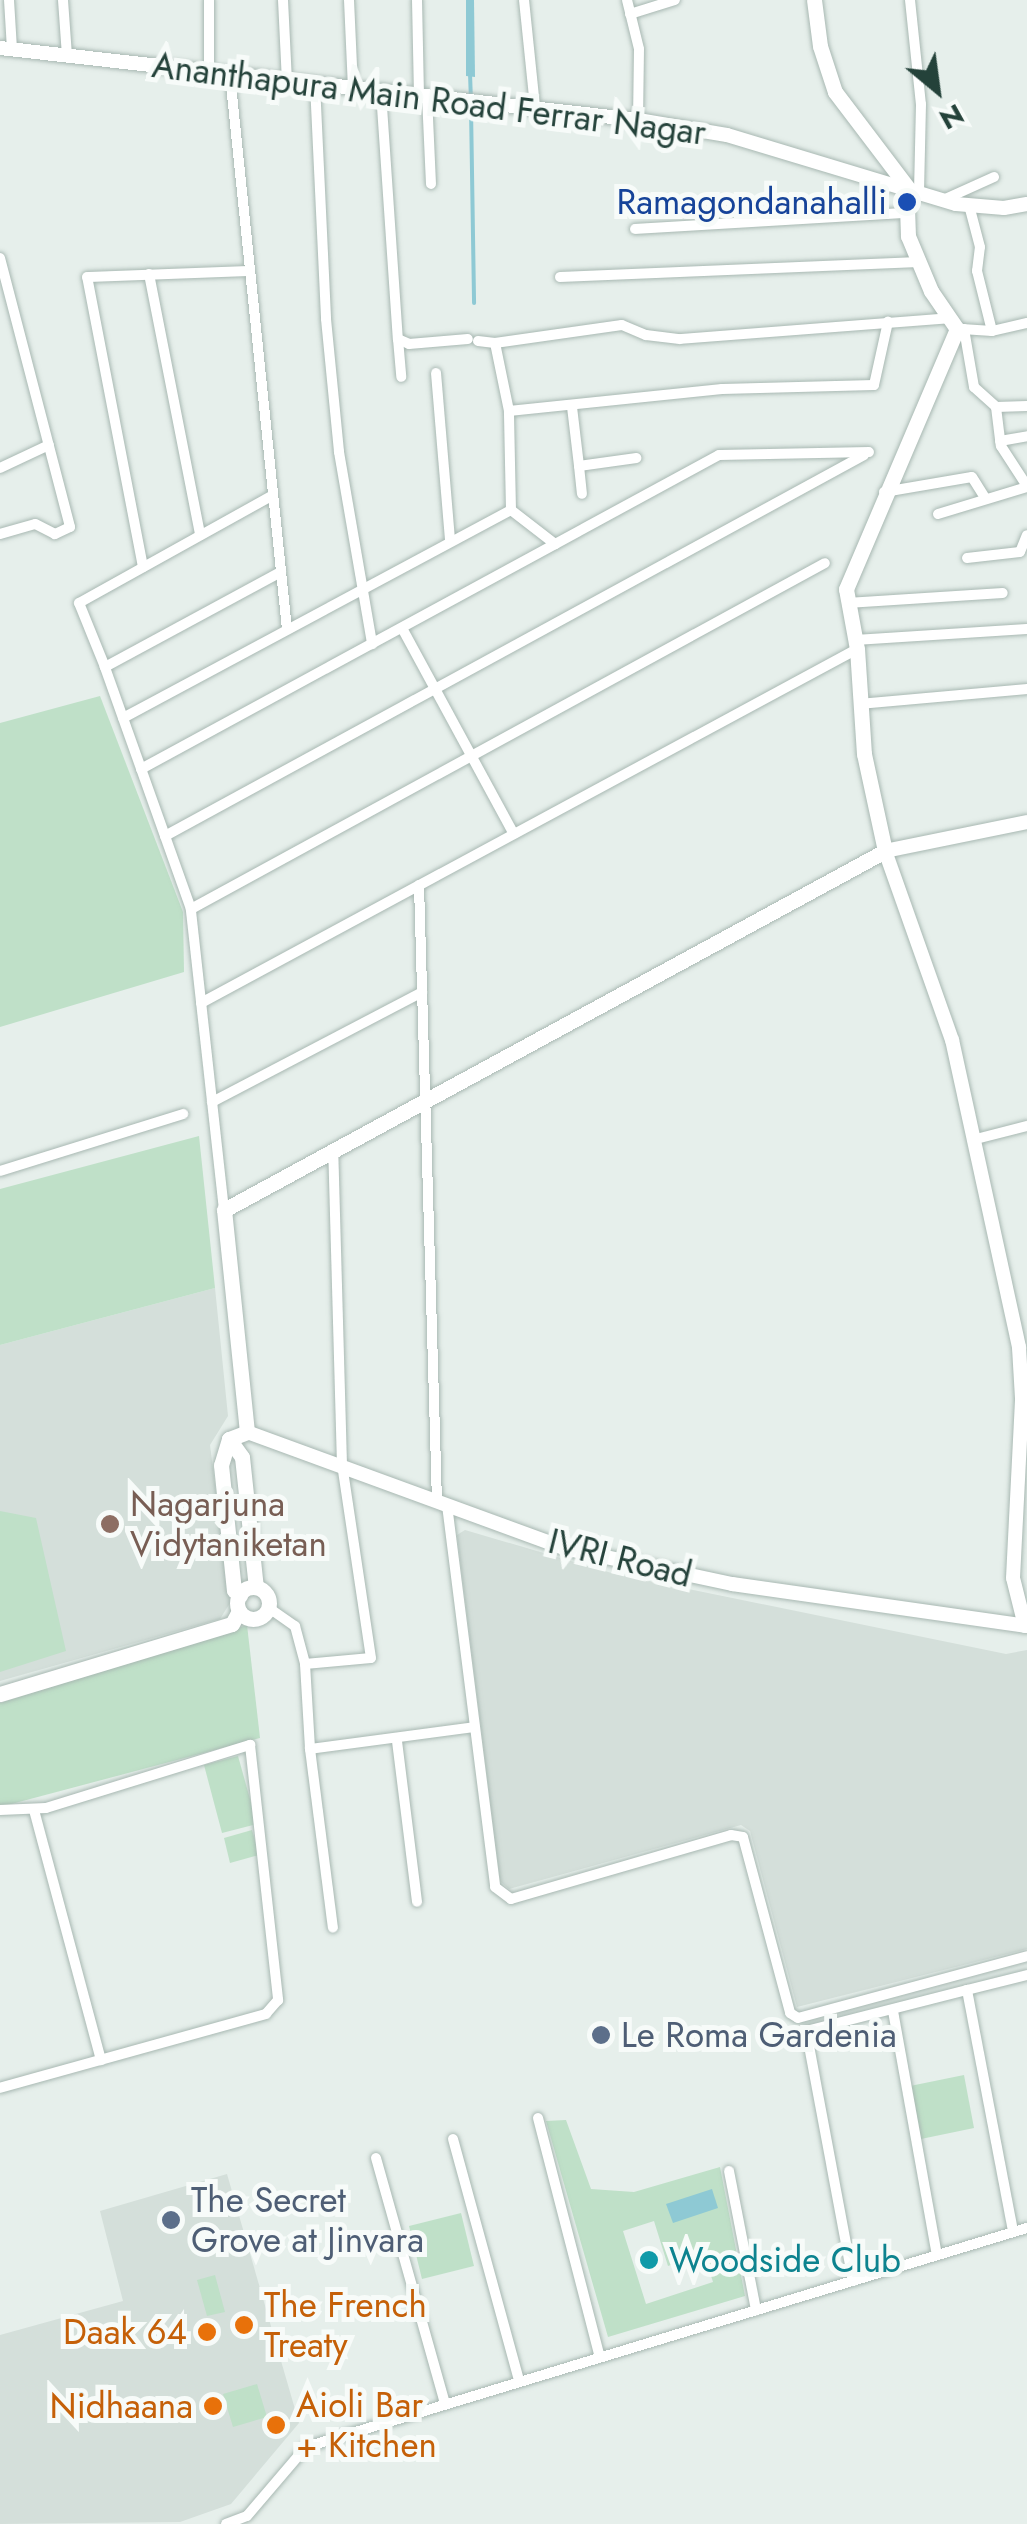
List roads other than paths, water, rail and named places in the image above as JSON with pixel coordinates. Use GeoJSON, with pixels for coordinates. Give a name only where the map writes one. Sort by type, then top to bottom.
{"type":"FeatureCollection","features":[{"type":"Feature","properties":{"kind":"main road"},"geometry":{"type":"LineString","coordinates":[[229,1439],[248,1432],[224,1210],[885,851],[858,704],[856,644],[846,589],[957,325],[908,236],[908,213],[915,193],[835,92],[820,46],[814,0]]}},
{"type":"Feature","properties":{"kind":"main road"},"geometry":{"type":"LineString","coordinates":[[229,1439],[242,1458],[256,1587],[268,1596],[269,1608],[264,1616],[253,1620],[234,1590],[221,1465],[229,1439]]}},
{"type":"Feature","properties":{"kind":"main road"},"geometry":{"type":"LineString","coordinates":[[0,1694],[232,1624],[239,1603],[256,1587]]}},
{"type":"Feature","properties":{"kind":"street"},"geometry":{"type":"LineString","coordinates":[[6,48],[9,0]]}},
{"type":"Feature","properties":{"kind":"street"},"geometry":{"type":"LineString","coordinates":[[64,0],[67,56]]}},
{"type":"Feature","properties":{"kind":"street"},"geometry":{"type":"LineString","coordinates":[[209,0],[209,73]]}},
{"type":"Feature","properties":{"kind":"street"},"geometry":{"type":"LineString","coordinates":[[283,0],[287,81]]}},
{"type":"Feature","properties":{"kind":"street"},"geometry":{"type":"LineString","coordinates":[[350,0],[353,89]]}},
{"type":"Feature","properties":{"kind":"street"},"geometry":{"type":"LineString","coordinates":[[417,0],[431,184]]}},
{"type":"Feature","properties":{"kind":"street"},"geometry":{"type":"LineString","coordinates":[[524,0],[535,106]]}},
{"type":"Feature","properties":{"kind":"street"},"geometry":{"type":"LineString","coordinates":[[627,0],[639,50],[638,120]]}},
{"type":"Feature","properties":{"kind":"street"},"geometry":{"type":"LineString","coordinates":[[630,14],[675,0]]}},
{"type":"Feature","properties":{"kind":"street"},"geometry":{"type":"LineString","coordinates":[[910,0],[921,104],[915,193]]}},
{"type":"Feature","properties":{"kind":"street","name":"Ananthapura Main Road Ferrar Nagar"},"geometry":{"type":"LineString","coordinates":[[6,48],[638,120],[727,135],[943,200],[1004,208],[1027,204]]}},
{"type":"Feature","properties":{"kind":"street"},"geometry":{"type":"LineString","coordinates":[[230,75],[287,630]]}},
{"type":"Feature","properties":{"kind":"street"},"geometry":{"type":"LineString","coordinates":[[315,84],[326,318],[339,452],[372,644]]}},
{"type":"Feature","properties":{"kind":"street"},"geometry":{"type":"LineString","coordinates":[[381,92],[401,377]]}},
{"type":"Feature","properties":{"kind":"street"},"geometry":{"type":"LineString","coordinates":[[943,200],[994,177]]}},
{"type":"Feature","properties":{"kind":"street"},"geometry":{"type":"LineString","coordinates":[[970,205],[980,247],[977,271],[992,330]]}},
{"type":"Feature","properties":{"kind":"street"},"geometry":{"type":"LineString","coordinates":[[635,229],[908,213]]}},
{"type":"Feature","properties":{"kind":"street"},"geometry":{"type":"LineString","coordinates":[[0,258],[70,527],[56,534],[36,524],[0,534]]}},
{"type":"Feature","properties":{"kind":"street"},"geometry":{"type":"LineString","coordinates":[[560,278],[919,262]]}},
{"type":"Feature","properties":{"kind":"street"},"geometry":{"type":"LineString","coordinates":[[144,567],[87,277],[250,272]]}},
{"type":"Feature","properties":{"kind":"street"},"geometry":{"type":"LineString","coordinates":[[149,274],[200,535]]}},
{"type":"Feature","properties":{"kind":"street"},"geometry":{"type":"LineString","coordinates":[[398,338],[409,344],[473,340],[495,343],[622,325],[646,336],[680,339],[888,322],[992,330],[1027,323]]}},
{"type":"Feature","properties":{"kind":"street"},"geometry":{"type":"LineString","coordinates":[[509,411],[722,389],[874,385],[888,322]]}},
{"type":"Feature","properties":{"kind":"street"},"geometry":{"type":"LineString","coordinates":[[938,514],[1027,487],[1000,441],[996,407],[974,387],[957,325]]}},
{"type":"Feature","properties":{"kind":"street"},"geometry":{"type":"LineString","coordinates":[[495,343],[509,411],[511,510]]}},
{"type":"Feature","properties":{"kind":"street"},"geometry":{"type":"LineString","coordinates":[[436,373],[450,542]]}},
{"type":"Feature","properties":{"kind":"street"},"geometry":{"type":"LineString","coordinates":[[996,407],[1027,406]]}},
{"type":"Feature","properties":{"kind":"street"},"geometry":{"type":"LineString","coordinates":[[572,407],[582,494]]}},
{"type":"Feature","properties":{"kind":"street"},"geometry":{"type":"LineString","coordinates":[[1000,441],[1027,436]]}},
{"type":"Feature","properties":{"kind":"street"},"geometry":{"type":"LineString","coordinates":[[0,468],[49,445]]}},
{"type":"Feature","properties":{"kind":"street"},"geometry":{"type":"LineString","coordinates":[[141,769],[718,455],[869,452],[165,836]]}},
{"type":"Feature","properties":{"kind":"street"},"geometry":{"type":"LineString","coordinates":[[579,466],[636,458]]}},
{"type":"Feature","properties":{"kind":"street"},"geometry":{"type":"LineString","coordinates":[[884,492],[972,477],[985,498]]}},
{"type":"Feature","properties":{"kind":"street"},"geometry":{"type":"LineString","coordinates":[[224,1210],[191,909],[79,602],[273,495]]}},
{"type":"Feature","properties":{"kind":"street"},"geometry":{"type":"LineString","coordinates":[[123,718],[511,510]]}},
{"type":"Feature","properties":{"kind":"street"},"geometry":{"type":"LineString","coordinates":[[511,510],[555,544]]}},
{"type":"Feature","properties":{"kind":"street"},"geometry":{"type":"LineString","coordinates":[[967,558],[1020,552],[1027,536]]}},
{"type":"Feature","properties":{"kind":"street"},"geometry":{"type":"LineString","coordinates":[[191,909],[825,564]]}},
{"type":"Feature","properties":{"kind":"street"},"geometry":{"type":"LineString","coordinates":[[105,667],[281,572]]}},
{"type":"Feature","properties":{"kind":"street"},"geometry":{"type":"LineString","coordinates":[[847,603],[1004,593]]}},
{"type":"Feature","properties":{"kind":"street"},"geometry":{"type":"LineString","coordinates":[[402,628],[514,834]]}},
{"type":"Feature","properties":{"kind":"street"},"geometry":{"type":"LineString","coordinates":[[201,1004],[856,644],[1027,629]]}},
{"type":"Feature","properties":{"kind":"street"},"geometry":{"type":"LineString","coordinates":[[858,704],[1027,689]]}},
{"type":"Feature","properties":{"kind":"street"},"geometry":{"type":"LineString","coordinates":[[1026,1626],[1013,1578],[1021,1527],[1019,1347],[952,1040],[885,851],[1027,822]]}},
{"type":"Feature","properties":{"kind":"street"},"geometry":{"type":"LineString","coordinates":[[419,885],[442,1503],[494,1887],[512,1899],[731,1835],[743,1837],[790,2013],[798,2018],[1027,1956]]}},
{"type":"Feature","properties":{"kind":"street"},"geometry":{"type":"LineString","coordinates":[[212,1102],[422,992]]}},
{"type":"Feature","properties":{"kind":"street"},"geometry":{"type":"LineString","coordinates":[[0,1171],[183,1114]]}},
{"type":"Feature","properties":{"kind":"street"},"geometry":{"type":"LineString","coordinates":[[976,1139],[1027,1126]]}},
{"type":"Feature","properties":{"kind":"street"},"geometry":{"type":"LineString","coordinates":[[306,1664],[371,1658],[342,1465],[333,1151]]}},
{"type":"Feature","properties":{"kind":"street","name":"IVRI Road"},"geometry":{"type":"LineString","coordinates":[[248,1432],[564,1548],[751,1587],[1026,1626]]}},
{"type":"Feature","properties":{"kind":"street"},"geometry":{"type":"LineString","coordinates":[[1018,1468],[1027,1490]]}},
{"type":"Feature","properties":{"kind":"street"},"geometry":{"type":"LineString","coordinates":[[269,1608],[295,1626],[306,1664],[310,1749],[333,1928]]}},
{"type":"Feature","properties":{"kind":"street"},"geometry":{"type":"LineString","coordinates":[[310,1749],[398,1741],[475,1728]]}},
{"type":"Feature","properties":{"kind":"street"},"geometry":{"type":"LineString","coordinates":[[398,1741],[417,1902]]}},
{"type":"Feature","properties":{"kind":"street"},"geometry":{"type":"LineString","coordinates":[[0,1810],[25,1806],[34,1810],[250,1746],[254,1752],[278,2000],[273,2009],[0,2088]]}},
{"type":"Feature","properties":{"kind":"street"},"geometry":{"type":"LineString","coordinates":[[34,1810],[102,2060]]}},
{"type":"Feature","properties":{"kind":"street"},"geometry":{"type":"LineString","coordinates":[[853,2281],[806,2031],[1027,1975]]}},
{"type":"Feature","properties":{"kind":"street"},"geometry":{"type":"LineString","coordinates":[[967,1990],[1012,2232]]}},
{"type":"Feature","properties":{"kind":"street"},"geometry":{"type":"LineString","coordinates":[[894,2011],[937,2255]]}},
{"type":"Feature","properties":{"kind":"street"},"geometry":{"type":"LineString","coordinates":[[538,2118],[600,2357]]}},
{"type":"Feature","properties":{"kind":"street"},"geometry":{"type":"LineString","coordinates":[[454,2140],[519,2381]]}},
{"type":"Feature","properties":{"kind":"street"},"geometry":{"type":"LineString","coordinates":[[376,2158],[445,2403]]}},
{"type":"Feature","properties":{"kind":"street"},"geometry":{"type":"LineString","coordinates":[[728,2171],[756,2310]]}},
{"type":"Feature","properties":{"kind":"street"},"geometry":{"type":"LineString","coordinates":[[226,2524],[246,2516],[306,2447],[1027,2228]]}},
{"type":"Feature","properties":{"kind":"water"},"geometry":{"type":"Polygon","coordinates":[[[466,0],[474,0],[475,77],[466,76],[466,0]]]}},
{"type":"Feature","properties":{"kind":"water"},"geometry":{"type":"Polygon","coordinates":[[[712,2189],[718,2208],[673,2223],[666,2204],[712,2189]]]}},
{"type":"Feature","properties":{"kind":"waterway"},"geometry":{"type":"LineString","coordinates":[[470,73],[471,98]]}},
{"type":"Feature","properties":{"kind":"waterway"},"geometry":{"type":"LineString","coordinates":[[471,108],[474,303]]}},
{"type":"Feature","properties":{"kind":"place","name":"Ramagondanahalli"},"geometry":{"type":"Point","coordinates":[907,202]}},
{"type":"Feature","properties":{"kind":"place","name":"Nagarjuna Vidytaniketan"},"geometry":{"type":"Point","coordinates":[110,1524]}},
{"type":"Feature","properties":{"kind":"place","name":"Le Roma Gardenia"},"geometry":{"type":"Point","coordinates":[601,2035]}},
{"type":"Feature","properties":{"kind":"place","name":"The Secret Grove at Jinvara"},"geometry":{"type":"Point","coordinates":[171,2220]}},
{"type":"Feature","properties":{"kind":"place","name":"Woodside Club"},"geometry":{"type":"Point","coordinates":[649,2260]}},
{"type":"Feature","properties":{"kind":"place","name":"The French Treaty"},"geometry":{"type":"Point","coordinates":[244,2325]}},
{"type":"Feature","properties":{"kind":"place","name":"Daak 64"},"geometry":{"type":"Point","coordinates":[207,2332]}},
{"type":"Feature","properties":{"kind":"place","name":"Nidhaana"},"geometry":{"type":"Point","coordinates":[213,2406]}},
{"type":"Feature","properties":{"kind":"place","name":"Aioli Bar + Kitchen"},"geometry":{"type":"Point","coordinates":[276,2425]}}]}
